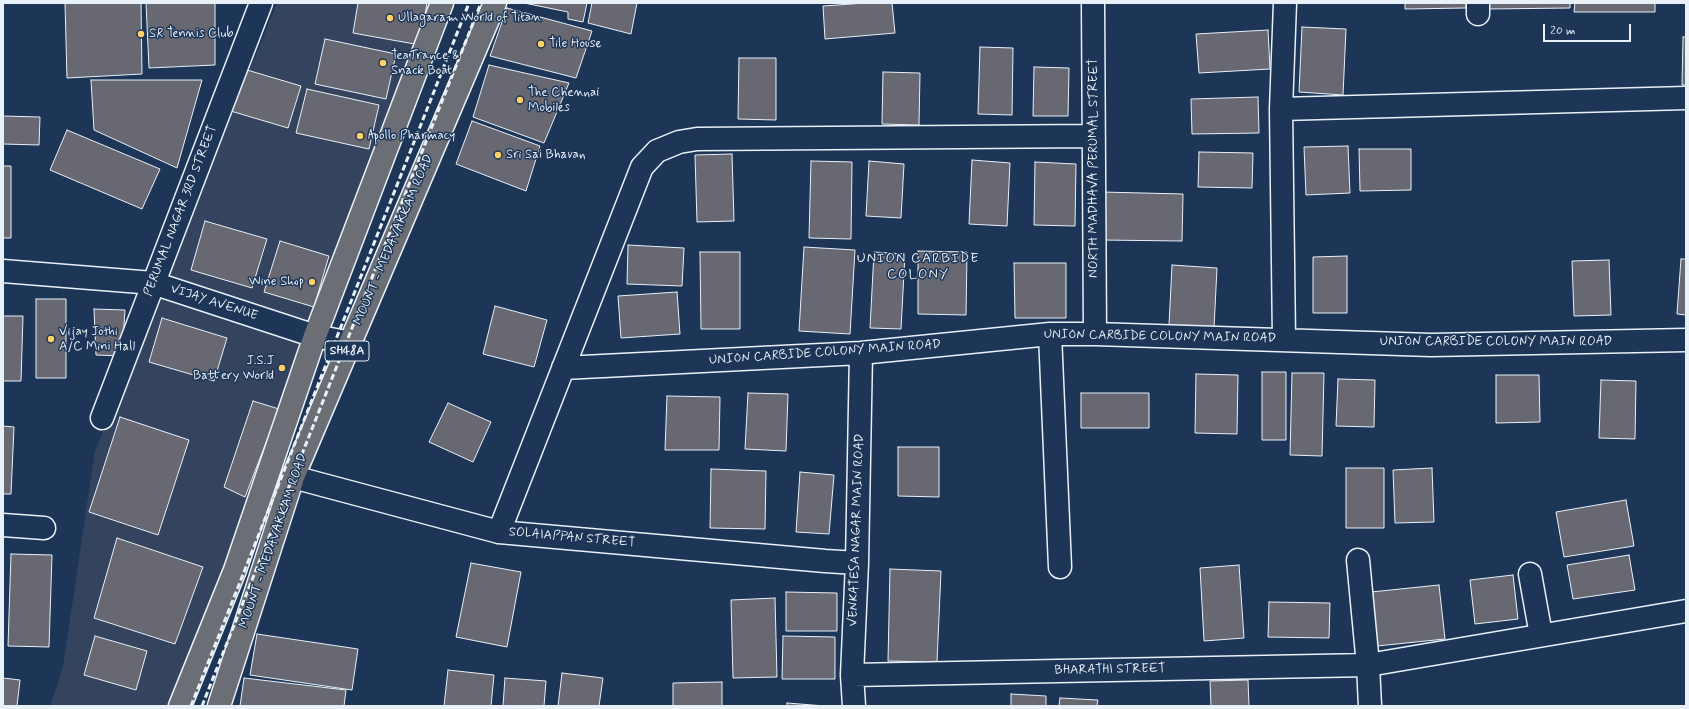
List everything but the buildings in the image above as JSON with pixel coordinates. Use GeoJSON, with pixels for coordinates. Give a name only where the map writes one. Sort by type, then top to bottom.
{"type":"FeatureCollection","features":[{"type":"Feature","properties":{"kind":"main road","name":"MOUNT - MEDAVAKKAM ROAD"},"geometry":{"type":"LineString","coordinates":[[180,706],[235,570],[315,336],[442,3]]}},
{"type":"Feature","properties":{"kind":"main road","name":"MOUNT - MEDAVAKKAM ROAD"},"geometry":{"type":"LineString","coordinates":[[219,706],[293,478],[494,3]]}},
{"type":"Feature","properties":{"kind":"street","name":"PERUMAL NAGAR 3RD STREET"},"geometry":{"type":"LineString","coordinates":[[102,418],[261,3]]}},
{"type":"Feature","properties":{"kind":"street","name":"NORTH MADHAVA PERUMAL STREET"},"geometry":{"type":"LineString","coordinates":[[1093,3],[1095,334]]}},
{"type":"Feature","properties":{"kind":"street"},"geometry":{"type":"LineString","coordinates":[[1284,339],[1281,108],[1285,3]]}},
{"type":"Feature","properties":{"kind":"street"},"geometry":{"type":"LineString","coordinates":[[1281,108],[1686,98]]}},
{"type":"Feature","properties":{"kind":"street"},"geometry":{"type":"LineString","coordinates":[[499,532],[642,167],[657,152],[679,142],[697,139],[1093,136]]}},
{"type":"Feature","properties":{"kind":"street","name":"VIJAY AVENUE"},"geometry":{"type":"LineString","coordinates":[[3,271],[153,283],[315,336],[351,343]]}},
{"type":"Feature","properties":{"kind":"street"},"geometry":{"type":"LineString","coordinates":[[1050,334],[1060,567]]}},
{"type":"Feature","properties":{"kind":"street","name":"UNION CARBIDE COLONY MAIN ROAD"},"geometry":{"type":"LineString","coordinates":[[563,368],[861,353],[1050,334],[1284,339],[1431,345],[1686,340]]}},
{"type":"Feature","properties":{"kind":"street","name":"VENKATESA NAGAR MAIN ROAD"},"geometry":{"type":"LineString","coordinates":[[854,706],[852,676],[857,562],[861,353]]}},
{"type":"Feature","properties":{"kind":"street","name":"SOLAIAPPAN STREET"},"geometry":{"type":"LineString","coordinates":[[293,478],[499,532],[824,561],[857,562]]}},
{"type":"Feature","properties":{"kind":"street"},"geometry":{"type":"LineString","coordinates":[[3,525],[44,528]]}},
{"type":"Feature","properties":{"kind":"street"},"geometry":{"type":"LineString","coordinates":[[1358,560],[1368,665],[1370,706]]}},
{"type":"Feature","properties":{"kind":"street"},"geometry":{"type":"LineString","coordinates":[[1530,574],[1541,635]]}},
{"type":"Feature","properties":{"kind":"street","name":"BHARATHI STREET"},"geometry":{"type":"LineString","coordinates":[[852,676],[1368,665],[1686,611]]}},
{"type":"Feature","properties":{"kind":"shaded area"},"geometry":{"type":"Polygon","coordinates":[[[277,3],[444,3],[171,706],[50,706],[63,667],[95,451],[277,3]]]}},
{"type":"Feature","properties":{"kind":"railway"},"geometry":{"type":"LineString","coordinates":[[191,706],[469,3]]}},
{"type":"Feature","properties":{"kind":"railway"},"geometry":{"type":"LineString","coordinates":[[202,706],[481,3]]}},
{"type":"Feature","properties":{"kind":"place","name":"Ullagaram World of Titan"},"geometry":{"type":"Point","coordinates":[390,18]}},
{"type":"Feature","properties":{"kind":"place","name":"SR Tennis Club"},"geometry":{"type":"Point","coordinates":[141,34]}},
{"type":"Feature","properties":{"kind":"place","name":"Tile House"},"geometry":{"type":"Point","coordinates":[541,44]}},
{"type":"Feature","properties":{"kind":"place","name":"TeaTrance & Snack Boat"},"geometry":{"type":"Point","coordinates":[383,63]}},
{"type":"Feature","properties":{"kind":"place","name":"The Chennai Mobiles"},"geometry":{"type":"Point","coordinates":[520,100]}},
{"type":"Feature","properties":{"kind":"place","name":"Apollo Pharmacy"},"geometry":{"type":"Point","coordinates":[360,136]}},
{"type":"Feature","properties":{"kind":"place","name":"Sri Sai Bhavan"},"geometry":{"type":"Point","coordinates":[498,155]}},
{"type":"Feature","properties":{"kind":"place","name":"Wine Shop"},"geometry":{"type":"Point","coordinates":[312,282]}},
{"type":"Feature","properties":{"kind":"place","name":"Vijay Jothi A/C Mini Hall"},"geometry":{"type":"Point","coordinates":[51,339]}},
{"type":"Feature","properties":{"kind":"place","name":"J.S.J Battery World"},"geometry":{"type":"Point","coordinates":[282,368]}},
{"type":"Feature","properties":{"kind":"district","name":"UNION CARBIDE COLONY"},"geometry":{"type":"Point","coordinates":[918,268]}}]}
